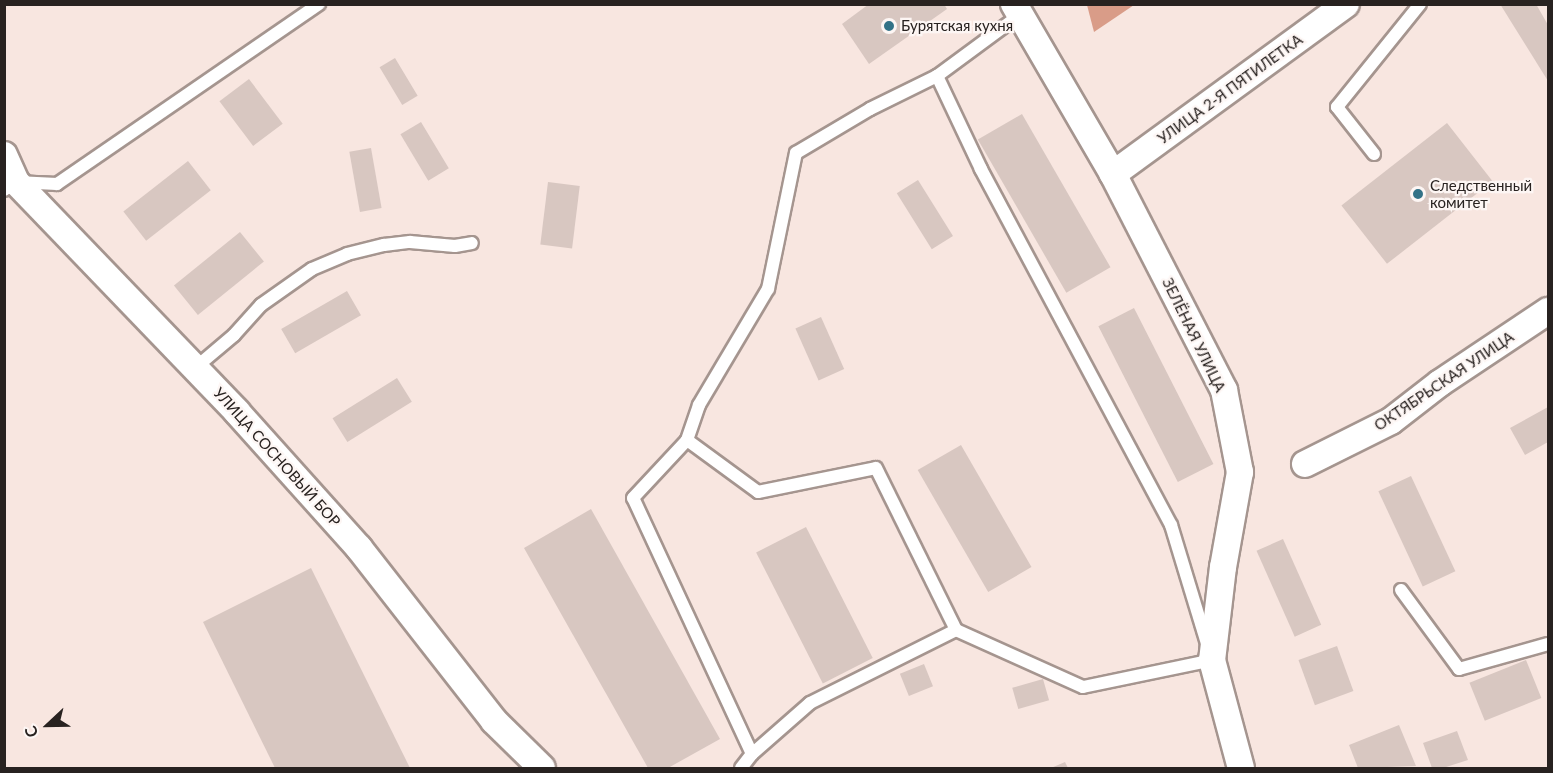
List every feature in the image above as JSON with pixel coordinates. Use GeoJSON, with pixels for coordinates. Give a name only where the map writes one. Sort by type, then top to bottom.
{"type":"FeatureCollection","features":[{"type":"Feature","properties":{"kind":"street","name":"УЛИЦА 2-Я ПЯТИЛЕТКА"},"geometry":{"type":"LineString","coordinates":[[1113,174],[1346,4]]}},
{"type":"Feature","properties":{"kind":"street","name":"ЗЕЛЁНАЯ УЛИЦА"},"geometry":{"type":"LineString","coordinates":[[1017,9],[1113,174],[1224,390],[1240,472],[1223,567],[1212,660],[1241,768]]}},
{"type":"Feature","properties":{"kind":"street","name":"УЛИЦА СОСНОВЫЙ БОР"},"geometry":{"type":"LineString","coordinates":[[4,155],[10,186],[195,368],[359,548],[494,721],[542,768]]}},
{"type":"Feature","properties":{"kind":"street","name":"ОКТЯБРЬСКАЯ УЛИЦА"},"geometry":{"type":"LineString","coordinates":[[1305,464],[1391,421],[1440,383],[1548,311]]}},
{"type":"Feature","properties":{"kind":"lane"},"geometry":{"type":"LineString","coordinates":[[10,186],[57,184],[319,4]]}},
{"type":"Feature","properties":{"kind":"lane"},"geometry":{"type":"LineString","coordinates":[[1374,154],[1337,107],[1420,4]]}},
{"type":"Feature","properties":{"kind":"lane"},"geometry":{"type":"LineString","coordinates":[[752,754],[633,498],[687,440],[699,405],[768,289],[796,153],[870,109],[937,76],[1017,9]]}},
{"type":"Feature","properties":{"kind":"lane"},"geometry":{"type":"LineString","coordinates":[[687,440],[758,492],[876,468],[956,630],[1083,687],[1212,660],[1171,525],[981,169],[937,76]]}},
{"type":"Feature","properties":{"kind":"lane"},"geometry":{"type":"LineString","coordinates":[[195,368],[234,335],[261,304],[312,269],[347,254],[384,245],[410,242],[454,246],[472,243]]}},
{"type":"Feature","properties":{"kind":"lane"},"geometry":{"type":"LineString","coordinates":[[1401,590],[1459,669],[1548,644]]}},
{"type":"Feature","properties":{"kind":"lane"},"geometry":{"type":"LineString","coordinates":[[741,768],[752,754],[810,703],[956,630]]}},
{"type":"Feature","properties":{"kind":"shaded area"},"geometry":{"type":"Polygon","coordinates":[[[1087,4],[1134,5],[1094,32],[1087,4]]]}},
{"type":"Feature","properties":{"kind":"building"},"geometry":{"type":"Polygon","coordinates":[[[869,4],[944,4],[947,9],[869,64],[842,24],[869,4]]]}},
{"type":"Feature","properties":{"kind":"building"},"geometry":{"type":"Polygon","coordinates":[[[1500,4],[1536,4],[1548,25],[1548,81],[1500,4]]]}},
{"type":"Feature","properties":{"kind":"building"},"geometry":{"type":"Polygon","coordinates":[[[395,58],[418,96],[402,105],[380,67],[395,58]]]}},
{"type":"Feature","properties":{"kind":"building"},"geometry":{"type":"Polygon","coordinates":[[[249,79],[283,124],[253,146],[219,101],[249,79]]]}},
{"type":"Feature","properties":{"kind":"building"},"geometry":{"type":"Polygon","coordinates":[[[1022,114],[1110,267],[1066,293],[978,140],[1022,114]]]}},
{"type":"Feature","properties":{"kind":"building"},"geometry":{"type":"Polygon","coordinates":[[[421,122],[449,168],[428,181],[400,134],[421,122]]]}},
{"type":"Feature","properties":{"kind":"building","name":"Следственный комитет"},"geometry":{"type":"Polygon","coordinates":[[[1447,123],[1493,181],[1387,264],[1341,205],[1447,123]]]}},
{"type":"Feature","properties":{"kind":"building"},"geometry":{"type":"Polygon","coordinates":[[[371,148],[382,208],[360,212],[349,152],[371,148]]]}},
{"type":"Feature","properties":{"kind":"building"},"geometry":{"type":"Polygon","coordinates":[[[188,161],[211,190],[146,241],[123,211],[188,161]]]}},
{"type":"Feature","properties":{"kind":"building"},"geometry":{"type":"Polygon","coordinates":[[[918,180],[953,236],[932,249],[897,193],[918,180]]]}},
{"type":"Feature","properties":{"kind":"building"},"geometry":{"type":"Polygon","coordinates":[[[548,182],[580,186],[572,248],[540,245],[548,182]]]}},
{"type":"Feature","properties":{"kind":"building"},"geometry":{"type":"Polygon","coordinates":[[[240,232],[264,262],[198,315],[174,285],[240,232]]]}},
{"type":"Feature","properties":{"kind":"building"},"geometry":{"type":"Polygon","coordinates":[[[347,291],[361,315],[295,353],[281,329],[347,291]]]}},
{"type":"Feature","properties":{"kind":"building"},"geometry":{"type":"Polygon","coordinates":[[[1134,308],[1213,464],[1178,482],[1098,326],[1134,308]]]}},
{"type":"Feature","properties":{"kind":"building"},"geometry":{"type":"Polygon","coordinates":[[[821,317],[844,369],[819,380],[795,328],[821,317]]]}},
{"type":"Feature","properties":{"kind":"building"},"geometry":{"type":"Polygon","coordinates":[[[397,378],[412,402],[347,442],[333,418],[397,378]]]}},
{"type":"Feature","properties":{"kind":"building"},"geometry":{"type":"Polygon","coordinates":[[[1548,407],[1548,442],[1525,455],[1510,428],[1548,407]]]}},
{"type":"Feature","properties":{"kind":"building"},"geometry":{"type":"Polygon","coordinates":[[[961,445],[1032,567],[988,592],[918,470],[961,445]]]}},
{"type":"Feature","properties":{"kind":"building"},"geometry":{"type":"Polygon","coordinates":[[[1411,476],[1455,571],[1423,586],[1378,491],[1411,476]]]}},
{"type":"Feature","properties":{"kind":"building"},"geometry":{"type":"Polygon","coordinates":[[[591,509],[720,739],[668,768],[648,768],[524,548],[591,509]]]}},
{"type":"Feature","properties":{"kind":"building"},"geometry":{"type":"Polygon","coordinates":[[[806,527],[873,658],[823,683],[756,552],[806,527]]]}},
{"type":"Feature","properties":{"kind":"building"},"geometry":{"type":"Polygon","coordinates":[[[1283,539],[1321,625],[1295,637],[1257,551],[1283,539]]]}},
{"type":"Feature","properties":{"kind":"building"},"geometry":{"type":"Polygon","coordinates":[[[311,568],[410,768],[275,768],[203,622],[311,568]]]}},
{"type":"Feature","properties":{"kind":"building"},"geometry":{"type":"Polygon","coordinates":[[[1337,646],[1353,691],[1315,705],[1298,660],[1337,646]]]}},
{"type":"Feature","properties":{"kind":"building"},"geometry":{"type":"Polygon","coordinates":[[[1526,660],[1541,698],[1485,721],[1469,683],[1526,660]]]}},
{"type":"Feature","properties":{"kind":"building"},"geometry":{"type":"Polygon","coordinates":[[[924,664],[933,686],[909,696],[900,674],[924,664]]]}},
{"type":"Feature","properties":{"kind":"building"},"geometry":{"type":"Polygon","coordinates":[[[1043,679],[1049,700],[1018,709],[1012,688],[1043,679]]]}},
{"type":"Feature","properties":{"kind":"building"},"geometry":{"type":"Polygon","coordinates":[[[1399,725],[1416,766],[1358,768],[1349,745],[1399,725]]]}},
{"type":"Feature","properties":{"kind":"building"},"geometry":{"type":"Polygon","coordinates":[[[1457,731],[1468,760],[1443,768],[1432,768],[1423,743],[1457,731]]]}},
{"type":"Feature","properties":{"kind":"building"},"geometry":{"type":"Polygon","coordinates":[[[1065,762],[1068,768],[1051,768],[1065,762]]]}},
{"type":"Feature","properties":{"kind":"place","name":"Бурятская кухня"},"geometry":{"type":"Point","coordinates":[889,26]}},
{"type":"Feature","properties":{"kind":"place","name":"Следственный комитет"},"geometry":{"type":"Point","coordinates":[1418,194]}}]}
